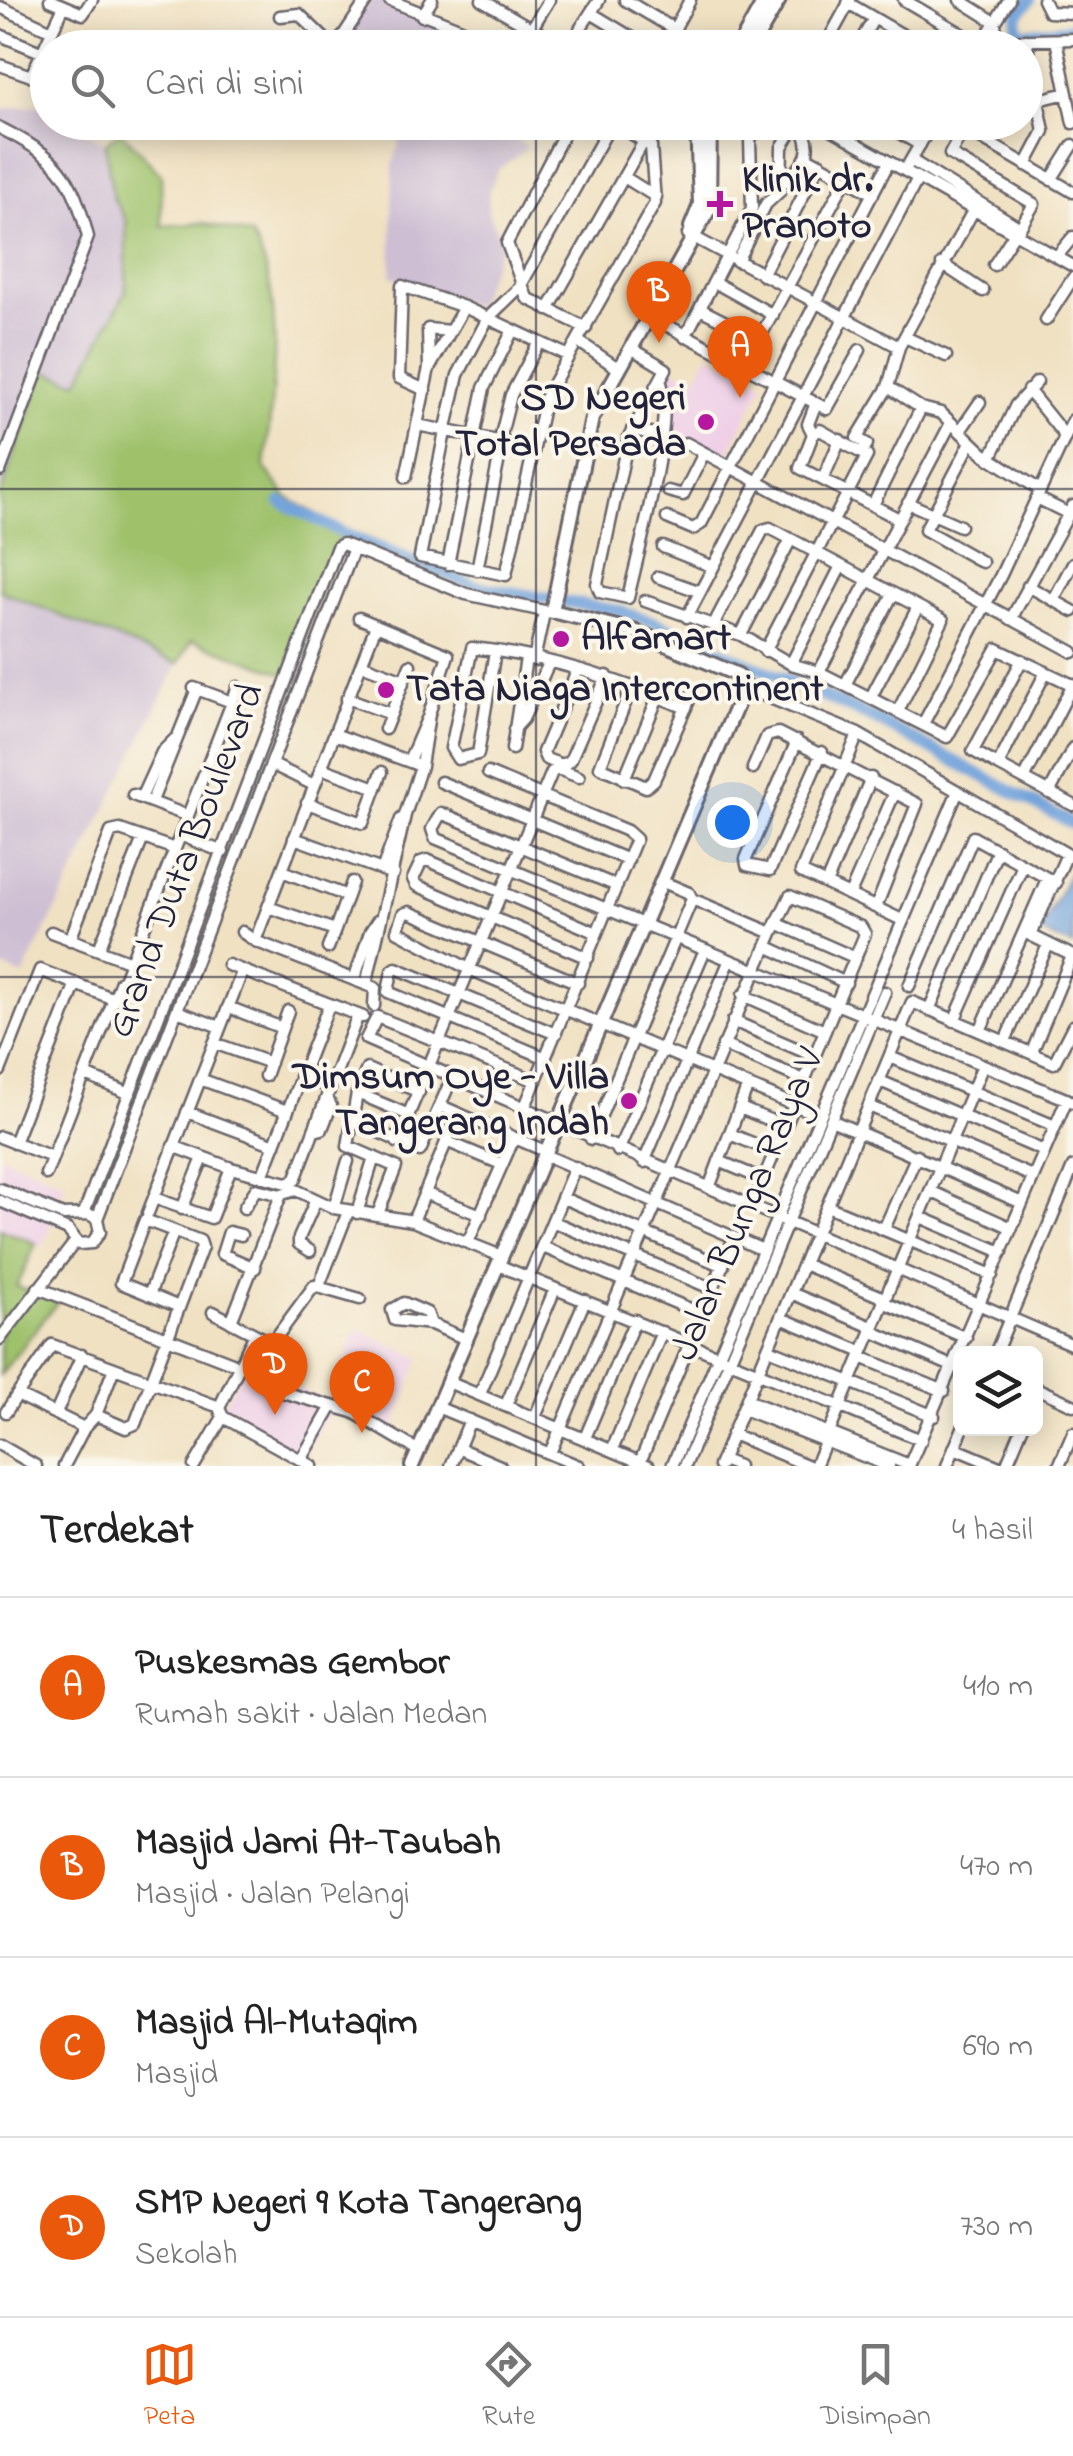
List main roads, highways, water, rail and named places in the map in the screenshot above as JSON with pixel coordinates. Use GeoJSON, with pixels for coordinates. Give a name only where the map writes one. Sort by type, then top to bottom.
{"type":"FeatureCollection","features":[{"type":"Feature","properties":{"kind":"main road"},"geometry":{"type":"LineString","coordinates":[[748,30],[766,0]]}},
{"type":"Feature","properties":{"kind":"main road"},"geometry":{"type":"LineString","coordinates":[[762,30],[779,0]]}},
{"type":"Feature","properties":{"kind":"main road"},"geometry":{"type":"LineString","coordinates":[[703,140],[710,209],[619,359],[590,424],[548,612],[637,640],[740,685]]}},
{"type":"Feature","properties":{"kind":"main road"},"geometry":{"type":"LineString","coordinates":[[641,925],[662,882],[740,685]]}},
{"type":"Feature","properties":{"kind":"main road"},"geometry":{"type":"LineString","coordinates":[[412,1466],[740,685]]}},
{"type":"Feature","properties":{"kind":"water"},"geometry":{"type":"Polygon","coordinates":[[[1070,872],[1073,874],[1073,946],[1040,932],[1070,872]]]}},
{"type":"Feature","properties":{"kind":"waterway"},"geometry":{"type":"LineString","coordinates":[[1016,30],[1018,14],[1030,0]]}},
{"type":"Feature","properties":{"kind":"waterway"},"geometry":{"type":"LineString","coordinates":[[1043,31],[1073,28]]}},
{"type":"Feature","properties":{"kind":"waterway"},"geometry":{"type":"LineString","coordinates":[[281,502],[347,535],[476,586],[618,611],[654,622],[871,717],[1073,824]]}},
{"type":"Feature","properties":{"kind":"waterway"},"geometry":{"type":"LineString","coordinates":[[95,1207],[346,550]]}},
{"type":"Feature","properties":{"kind":"waterway"},"geometry":{"type":"LineString","coordinates":[[32,1209],[63,1222]]}},
{"type":"Feature","properties":{"kind":"place","name":"Klinik dr. Pranoto"},"geometry":{"type":"Point","coordinates":[720,204]}},
{"type":"Feature","properties":{"kind":"place","name":"Masjid Jami At-Taubah"},"geometry":{"type":"Point","coordinates":[659,343]}},
{"type":"Feature","properties":{"kind":"place","name":"Puskesmas Gembor"},"geometry":{"type":"Point","coordinates":[740,398]}},
{"type":"Feature","properties":{"kind":"place","name":"SD Negeri Total Persada"},"geometry":{"type":"Point","coordinates":[706,422]}},
{"type":"Feature","properties":{"kind":"place","name":"Alfamart"},"geometry":{"type":"Point","coordinates":[561,639]}},
{"type":"Feature","properties":{"kind":"place","name":"Tata Niaga Intercontinent"},"geometry":{"type":"Point","coordinates":[386,690]}},
{"type":"Feature","properties":{"kind":"place","name":"Dimsum Oye - Villa Tangerang Indah"},"geometry":{"type":"Point","coordinates":[629,1101]}},
{"type":"Feature","properties":{"kind":"place","name":"SMP Negeri 9 Kota Tangerang"},"geometry":{"type":"Point","coordinates":[275,1415]}},
{"type":"Feature","properties":{"kind":"place","name":"Masjid Al-Mutaqim"},"geometry":{"type":"Point","coordinates":[362,1433]}}]}
